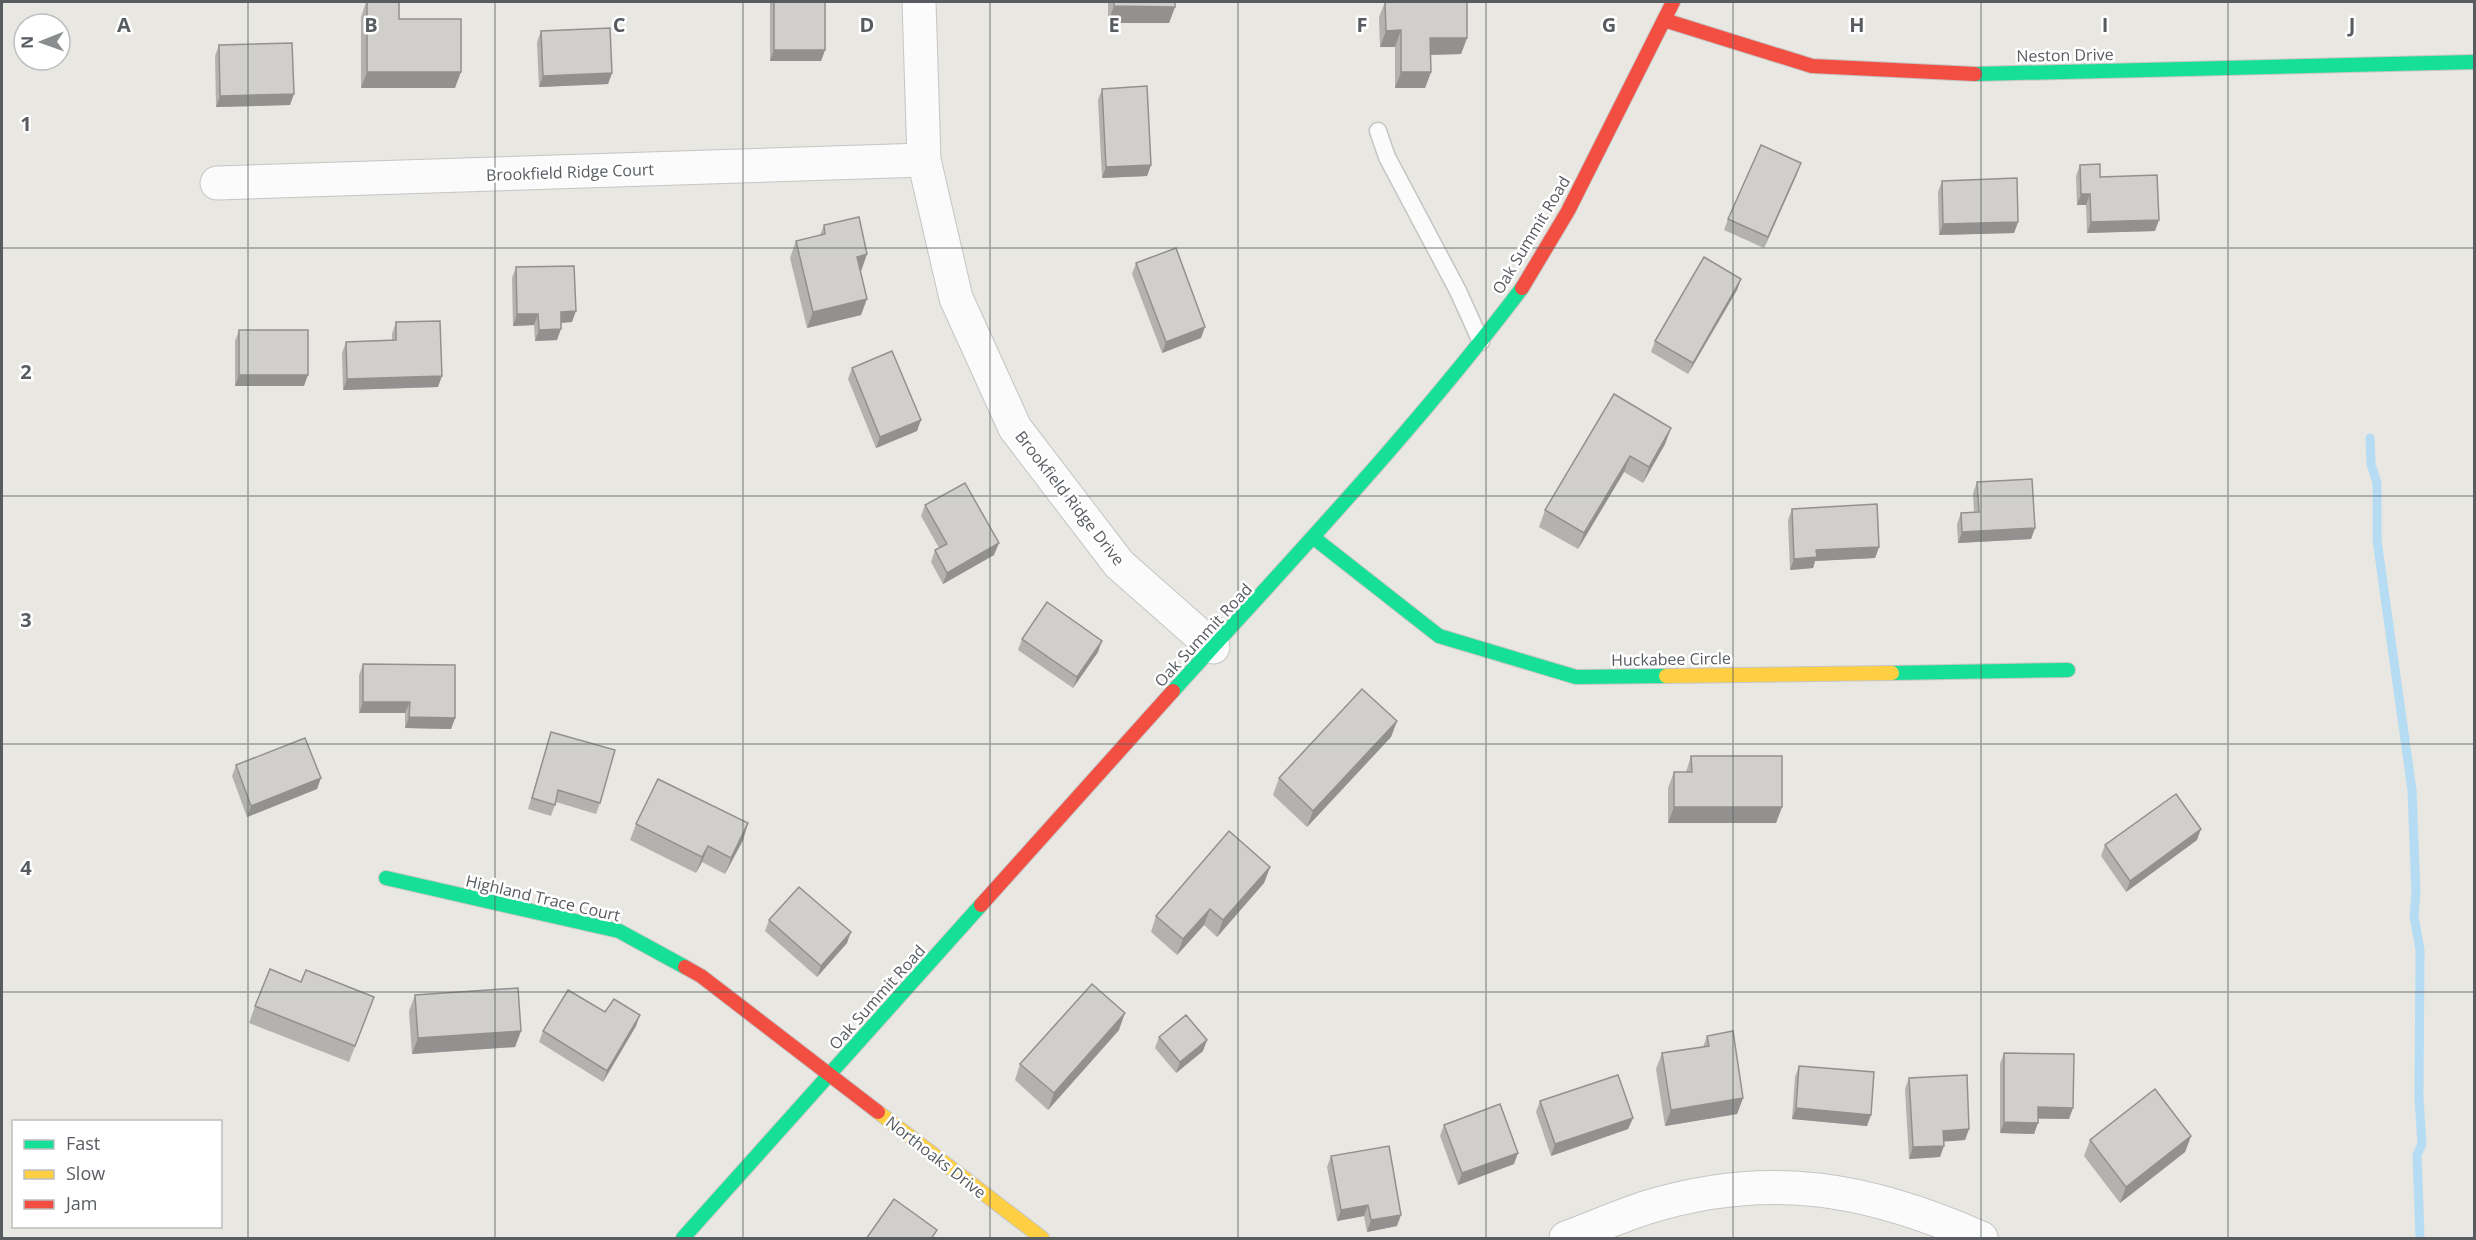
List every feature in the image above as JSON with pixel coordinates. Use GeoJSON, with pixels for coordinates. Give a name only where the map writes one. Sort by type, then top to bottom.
{"type":"FeatureCollection","features":[{"type":"Feature","properties":{"kind":"street","name":"Brookfield Ridge Drive"},"geometry":{"type":"LineString","coordinates":[[919,2],[924,160],[956,298],[1015,428],[1119,564],[1213,647]]}},
{"type":"Feature","properties":{"kind":"street","name":"Oak Summit Road"},"geometry":{"type":"LineString","coordinates":[[683,1239],[1213,647],[1314,538],[1481,342],[1524,285],[1568,211],[1672,2]]}},
{"type":"Feature","properties":{"kind":"street","name":"Neston Drive"},"geometry":{"type":"LineString","coordinates":[[1664,20],[1812,66],[1834,68],[1956,74],[2475,62]]}},
{"type":"Feature","properties":{"kind":"street","name":"Brookfield Ridge Court"},"geometry":{"type":"LineString","coordinates":[[217,183],[924,160]]}},
{"type":"Feature","properties":{"kind":"street","name":"Huckabee Circle"},"geometry":{"type":"LineString","coordinates":[[1314,538],[1439,636],[1576,677],[2068,670]]}},
{"type":"Feature","properties":{"kind":"street","name":"Highland Trace Court"},"geometry":{"type":"LineString","coordinates":[[386,878],[618,932],[701,976],[829,1076]]}},
{"type":"Feature","properties":{"kind":"street","name":"Northoaks Drive"},"geometry":{"type":"LineString","coordinates":[[829,1076],[921,1143],[1042,1239]]}},
{"type":"Feature","properties":{"kind":"street"},"geometry":{"type":"LineString","coordinates":[[1566,1239],[1647,1207],[1708,1193],[1746,1188],[1790,1188],[1868,1197],[1925,1214],[1981,1239]]}},
{"type":"Feature","properties":{"kind":"lane"},"geometry":{"type":"LineString","coordinates":[[1378,131],[1387,157],[1458,291],[1481,342]]}},
{"type":"Feature","properties":{"kind":"building"},"geometry":{"type":"Polygon","coordinates":[[[367,2],[399,2],[399,19],[461,19],[461,72],[367,72],[367,2]]]}},
{"type":"Feature","properties":{"kind":"building"},"geometry":{"type":"Polygon","coordinates":[[[774,2],[825,2],[825,50],[774,50],[774,2]]]}},
{"type":"Feature","properties":{"kind":"building"},"geometry":{"type":"Polygon","coordinates":[[[1114,2],[1175,2],[1175,7],[1114,6],[1114,2]]]}},
{"type":"Feature","properties":{"kind":"building"},"geometry":{"type":"Polygon","coordinates":[[[1385,2],[1467,2],[1467,38],[1430,38],[1431,72],[1401,72],[1401,30],[1386,31],[1385,2]]]}},
{"type":"Feature","properties":{"kind":"building"},"geometry":{"type":"Polygon","coordinates":[[[610,28],[612,73],[543,76],[541,31],[610,28]]]}},
{"type":"Feature","properties":{"kind":"building"},"geometry":{"type":"Polygon","coordinates":[[[292,43],[294,94],[220,96],[219,45],[292,43]]]}},
{"type":"Feature","properties":{"kind":"building"},"geometry":{"type":"Polygon","coordinates":[[[1147,86],[1151,165],[1106,167],[1102,89],[1147,86]]]}},
{"type":"Feature","properties":{"kind":"building"},"geometry":{"type":"Polygon","coordinates":[[[1761,145],[1801,163],[1768,237],[1728,219],[1761,145]]]}},
{"type":"Feature","properties":{"kind":"building"},"geometry":{"type":"Polygon","coordinates":[[[2100,164],[2100,177],[2157,175],[2159,220],[2091,222],[2090,194],[2081,194],[2080,165],[2100,164]]]}},
{"type":"Feature","properties":{"kind":"building"},"geometry":{"type":"Polygon","coordinates":[[[2017,178],[2018,222],[1943,224],[1942,181],[2017,178]]]}},
{"type":"Feature","properties":{"kind":"building"},"geometry":{"type":"Polygon","coordinates":[[[859,217],[867,254],[857,257],[867,299],[813,312],[796,241],[825,234],[824,225],[859,217]]]}},
{"type":"Feature","properties":{"kind":"building"},"geometry":{"type":"Polygon","coordinates":[[[1176,248],[1205,327],[1166,342],[1136,263],[1176,248]]]}},
{"type":"Feature","properties":{"kind":"building"},"geometry":{"type":"Polygon","coordinates":[[[1704,257],[1741,279],[1693,363],[1655,341],[1704,257]]]}},
{"type":"Feature","properties":{"kind":"building"},"geometry":{"type":"Polygon","coordinates":[[[574,266],[576,311],[561,312],[561,329],[539,330],[538,314],[517,314],[516,267],[574,266]]]}},
{"type":"Feature","properties":{"kind":"building"},"geometry":{"type":"Polygon","coordinates":[[[440,321],[442,376],[347,379],[346,342],[396,340],[396,322],[440,321]]]}},
{"type":"Feature","properties":{"kind":"building"},"geometry":{"type":"Polygon","coordinates":[[[239,330],[308,330],[308,375],[239,375],[239,330]]]}},
{"type":"Feature","properties":{"kind":"building"},"geometry":{"type":"Polygon","coordinates":[[[892,351],[921,420],[880,437],[852,368],[892,351]]]}},
{"type":"Feature","properties":{"kind":"building"},"geometry":{"type":"Polygon","coordinates":[[[1614,394],[1671,428],[1649,467],[1630,456],[1584,533],[1545,510],[1614,394]]]}},
{"type":"Feature","properties":{"kind":"building"},"geometry":{"type":"Polygon","coordinates":[[[2032,479],[2035,528],[1962,532],[1961,513],[1979,512],[1977,482],[2032,479]]]}},
{"type":"Feature","properties":{"kind":"building"},"geometry":{"type":"Polygon","coordinates":[[[965,483],[999,543],[947,573],[935,550],[947,544],[925,505],[965,483]]]}},
{"type":"Feature","properties":{"kind":"building"},"geometry":{"type":"Polygon","coordinates":[[[1877,504],[1879,547],[1816,550],[1817,557],[1794,559],[1792,509],[1877,504]]]}},
{"type":"Feature","properties":{"kind":"building"},"geometry":{"type":"Polygon","coordinates":[[[1047,602],[1102,641],[1077,677],[1022,639],[1047,602]]]}},
{"type":"Feature","properties":{"kind":"building"},"geometry":{"type":"Polygon","coordinates":[[[363,664],[455,665],[455,718],[409,717],[410,702],[363,702],[363,664]]]}},
{"type":"Feature","properties":{"kind":"building"},"geometry":{"type":"Polygon","coordinates":[[[1362,689],[1397,721],[1313,811],[1279,778],[1362,689]]]}},
{"type":"Feature","properties":{"kind":"building"},"geometry":{"type":"Polygon","coordinates":[[[551,732],[615,750],[600,803],[558,790],[555,805],[532,798],[551,732]]]}},
{"type":"Feature","properties":{"kind":"building"},"geometry":{"type":"Polygon","coordinates":[[[305,738],[321,778],[251,806],[236,765],[305,738]]]}},
{"type":"Feature","properties":{"kind":"building"},"geometry":{"type":"Polygon","coordinates":[[[1691,756],[1782,756],[1782,807],[1674,807],[1674,772],[1692,772],[1691,756]]]}},
{"type":"Feature","properties":{"kind":"building"},"geometry":{"type":"Polygon","coordinates":[[[658,779],[748,823],[731,858],[708,846],[702,857],[636,824],[658,779]]]}},
{"type":"Feature","properties":{"kind":"building"},"geometry":{"type":"Polygon","coordinates":[[[2176,794],[2201,829],[2130,881],[2105,845],[2176,794]]]}},
{"type":"Feature","properties":{"kind":"building"},"geometry":{"type":"Polygon","coordinates":[[[1229,831],[1270,867],[1223,920],[1210,909],[1183,939],[1156,916],[1229,831]]]}},
{"type":"Feature","properties":{"kind":"building"},"geometry":{"type":"Polygon","coordinates":[[[799,887],[851,932],[821,966],[769,920],[799,887]]]}},
{"type":"Feature","properties":{"kind":"building"},"geometry":{"type":"Polygon","coordinates":[[[270,969],[301,982],[306,970],[374,997],[355,1046],[255,1006],[270,969]]]}},
{"type":"Feature","properties":{"kind":"building"},"geometry":{"type":"Polygon","coordinates":[[[1092,984],[1125,1013],[1054,1093],[1020,1064],[1092,984]]]}},
{"type":"Feature","properties":{"kind":"building"},"geometry":{"type":"Polygon","coordinates":[[[518,988],[521,1031],[418,1038],[415,995],[518,988]]]}},
{"type":"Feature","properties":{"kind":"building"},"geometry":{"type":"Polygon","coordinates":[[[568,990],[605,1012],[614,999],[640,1015],[607,1071],[543,1031],[568,990]]]}},
{"type":"Feature","properties":{"kind":"building"},"geometry":{"type":"Polygon","coordinates":[[[1186,1015],[1207,1040],[1180,1062],[1159,1037],[1186,1015]]]}},
{"type":"Feature","properties":{"kind":"building"},"geometry":{"type":"Polygon","coordinates":[[[1733,1031],[1743,1098],[1671,1110],[1662,1053],[1709,1046],[1707,1036],[1733,1031]]]}},
{"type":"Feature","properties":{"kind":"building"},"geometry":{"type":"Polygon","coordinates":[[[2004,1053],[2074,1054],[2073,1108],[2038,1107],[2038,1123],[2004,1122],[2004,1053]]]}},
{"type":"Feature","properties":{"kind":"building"},"geometry":{"type":"Polygon","coordinates":[[[1799,1066],[1874,1072],[1871,1115],[1796,1108],[1799,1066]]]}},
{"type":"Feature","properties":{"kind":"building"},"geometry":{"type":"Polygon","coordinates":[[[1618,1075],[1633,1118],[1555,1144],[1540,1101],[1618,1075]]]}},
{"type":"Feature","properties":{"kind":"building"},"geometry":{"type":"Polygon","coordinates":[[[1967,1075],[1969,1129],[1943,1131],[1944,1146],[1913,1147],[1909,1078],[1967,1075]]]}},
{"type":"Feature","properties":{"kind":"building"},"geometry":{"type":"Polygon","coordinates":[[[2155,1089],[2191,1136],[2126,1187],[2090,1140],[2155,1089]]]}},
{"type":"Feature","properties":{"kind":"building"},"geometry":{"type":"Polygon","coordinates":[[[1500,1104],[1518,1153],[1462,1173],[1444,1125],[1500,1104]]]}},
{"type":"Feature","properties":{"kind":"building"},"geometry":{"type":"Polygon","coordinates":[[[1389,1146],[1401,1215],[1371,1220],[1368,1205],[1341,1210],[1331,1156],[1389,1146]]]}},
{"type":"Feature","properties":{"kind":"building"},"geometry":{"type":"Polygon","coordinates":[[[894,1199],[937,1230],[931,1239],[866,1239],[894,1199]]]}},
{"type":"Feature","properties":{"kind":"waterway"},"geometry":{"type":"LineString","coordinates":[[2370,438],[2371,464],[2377,483],[2377,540],[2412,790],[2416,893],[2414,916],[2420,950],[2419,1098],[2422,1144],[2417,1155],[2420,1238]]}},
{"type":"Feature","properties":{"kind":"traffic: fast"},"geometry":{"type":"LineString","coordinates":[[1975,74],[2474,62]]}},
{"type":"Feature","properties":{"kind":"traffic: fast"},"geometry":{"type":"LineString","coordinates":[[1173,691],[1396,443],[1522,288]]}},
{"type":"Feature","properties":{"kind":"traffic: fast"},"geometry":{"type":"LineString","coordinates":[[1314,538],[1439,636],[1576,677],[1666,676]]}},
{"type":"Feature","properties":{"kind":"traffic: fast"},"geometry":{"type":"LineString","coordinates":[[1892,673],[2068,670]]}},
{"type":"Feature","properties":{"kind":"traffic: fast"},"geometry":{"type":"LineString","coordinates":[[386,878],[619,931],[685,967]]}},
{"type":"Feature","properties":{"kind":"traffic: fast"},"geometry":{"type":"LineString","coordinates":[[683,1238],[981,905]]}},
{"type":"Feature","properties":{"kind":"traffic: slow"},"geometry":{"type":"LineString","coordinates":[[1666,676],[1892,673]]}},
{"type":"Feature","properties":{"kind":"traffic: slow"},"geometry":{"type":"LineString","coordinates":[[878,1112],[1042,1238]]}},
{"type":"Feature","properties":{"kind":"traffic: jam"},"geometry":{"type":"LineString","coordinates":[[1522,288],[1568,211],[1673,2]]}},
{"type":"Feature","properties":{"kind":"traffic: jam"},"geometry":{"type":"LineString","coordinates":[[1664,20],[1812,66],[1975,74]]}},
{"type":"Feature","properties":{"kind":"traffic: jam"},"geometry":{"type":"LineString","coordinates":[[981,905],[1173,691]]}},
{"type":"Feature","properties":{"kind":"traffic: jam"},"geometry":{"type":"LineString","coordinates":[[685,967],[701,976],[878,1112]]}}]}
